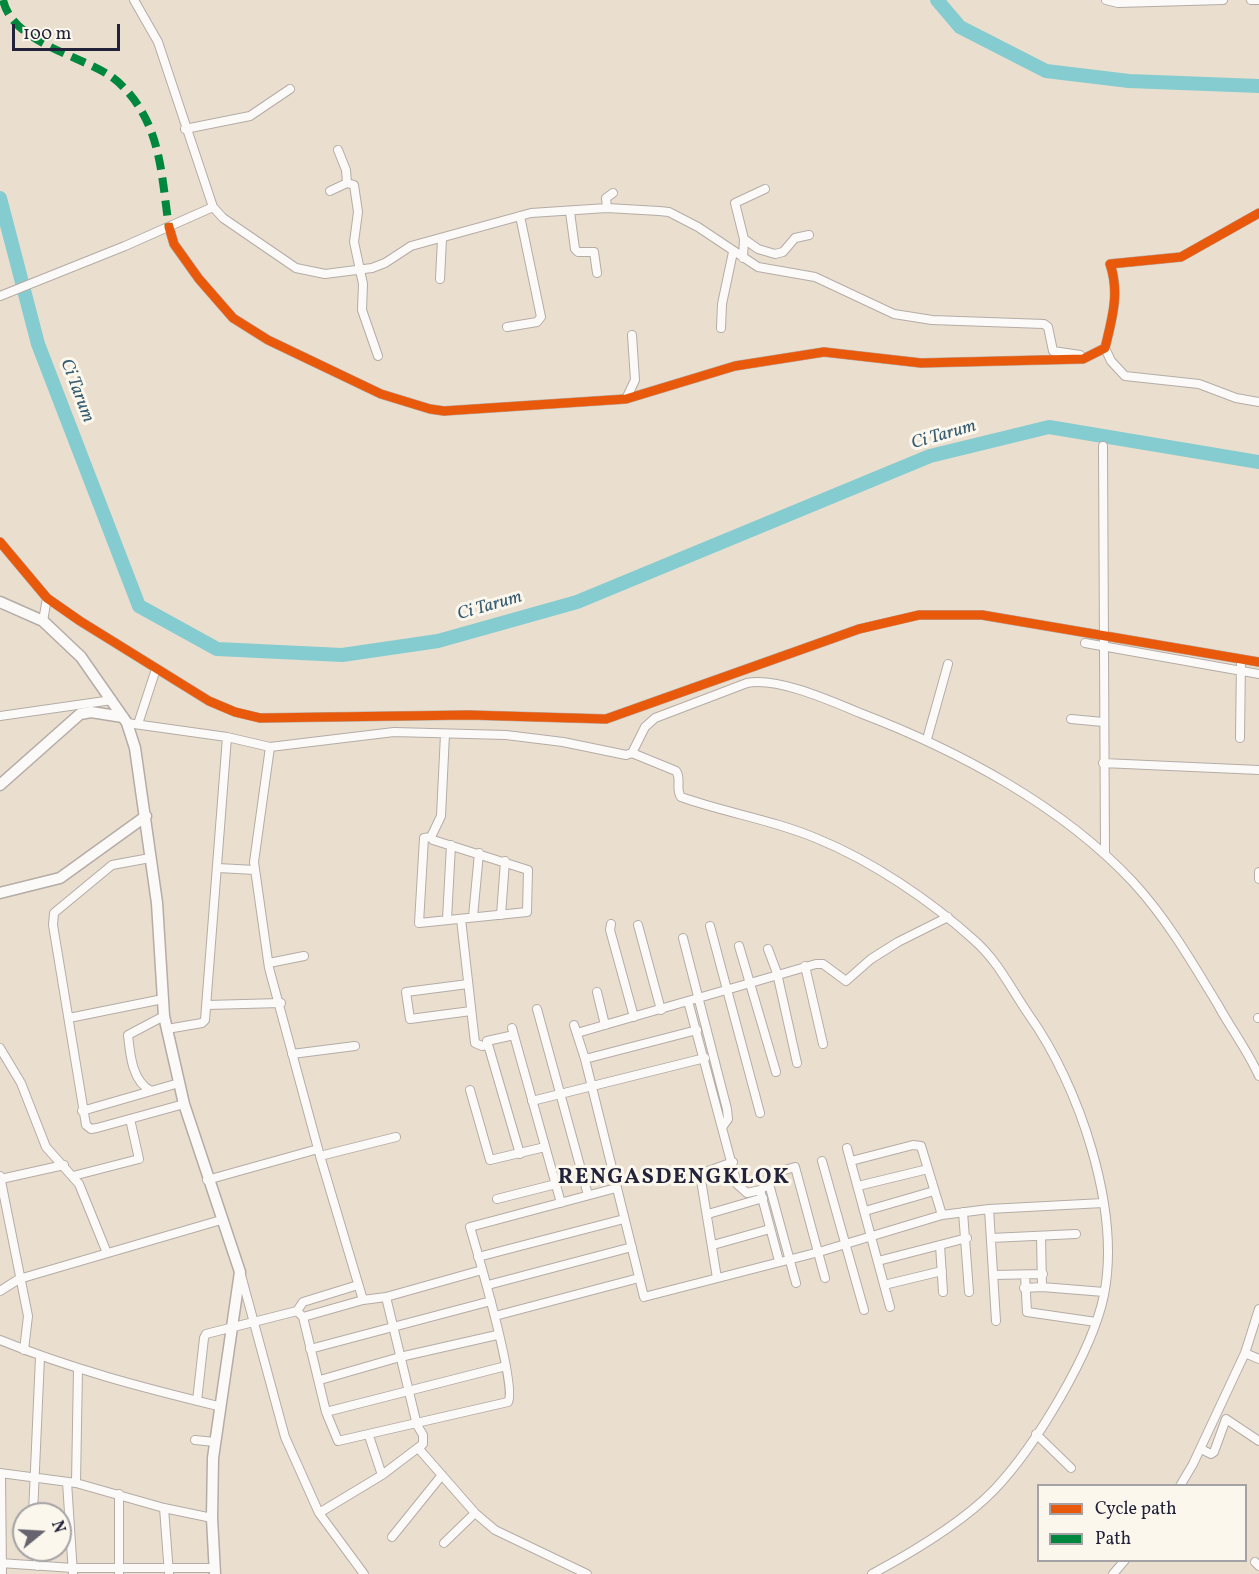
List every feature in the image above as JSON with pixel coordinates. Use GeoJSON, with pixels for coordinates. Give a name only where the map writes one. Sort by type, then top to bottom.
{"type":"FeatureCollection","features":[{"type":"Feature","properties":{"kind":"street"},"geometry":{"type":"LineString","coordinates":[[134,0],[154,32],[212,205],[223,218],[302,270],[325,274],[361,270],[385,263],[411,246],[520,216],[608,208],[669,212],[698,227],[758,267],[823,280],[894,314],[932,320],[1044,324],[1048,327],[1053,351],[1090,357]]}},
{"type":"Feature","properties":{"kind":"street"},"geometry":{"type":"LineString","coordinates":[[1106,0],[1118,3],[1223,0]]}},
{"type":"Feature","properties":{"kind":"street"},"geometry":{"type":"LineString","coordinates":[[1251,0],[1259,0]]}},
{"type":"Feature","properties":{"kind":"street"},"geometry":{"type":"LineString","coordinates":[[185,129],[250,116],[290,89]]}},
{"type":"Feature","properties":{"kind":"street"},"geometry":{"type":"LineString","coordinates":[[338,150],[344,164],[347,183]]}},
{"type":"Feature","properties":{"kind":"street"},"geometry":{"type":"LineString","coordinates":[[330,191],[347,183],[354,185],[358,212],[354,242],[361,270],[362,310],[378,356]]}},
{"type":"Feature","properties":{"kind":"street"},"geometry":{"type":"LineString","coordinates":[[743,258],[744,239],[735,203],[765,189]]}},
{"type":"Feature","properties":{"kind":"street"},"geometry":{"type":"LineString","coordinates":[[608,208],[605,200],[613,194]]}},
{"type":"Feature","properties":{"kind":"street"},"geometry":{"type":"LineString","coordinates":[[0,296],[169,227],[212,205]]}},
{"type":"Feature","properties":{"kind":"street"},"geometry":{"type":"LineString","coordinates":[[570,212],[575,249],[578,252],[594,252],[597,273]]}},
{"type":"Feature","properties":{"kind":"street"},"geometry":{"type":"LineString","coordinates":[[1259,213],[1181,257],[1110,264],[1116,288],[1115,305],[1105,348],[1111,361],[1125,376],[1199,384],[1236,398],[1259,402]]}},
{"type":"Feature","properties":{"kind":"street"},"geometry":{"type":"LineString","coordinates":[[507,327],[537,322],[541,317],[520,216]]}},
{"type":"Feature","properties":{"kind":"street"},"geometry":{"type":"LineString","coordinates":[[169,227],[174,244],[207,292],[233,318],[268,340],[398,401],[444,411],[626,399],[735,366],[824,352],[921,363],[1078,360],[1090,357],[1105,348]]}},
{"type":"Feature","properties":{"kind":"street"},"geometry":{"type":"LineString","coordinates":[[744,239],[758,249],[775,254],[783,252],[795,238],[809,235]]}},
{"type":"Feature","properties":{"kind":"street"},"geometry":{"type":"LineString","coordinates":[[440,279],[442,239]]}},
{"type":"Feature","properties":{"kind":"street"},"geometry":{"type":"LineString","coordinates":[[721,328],[722,304],[733,252]]}},
{"type":"Feature","properties":{"kind":"street"},"geometry":{"type":"LineString","coordinates":[[626,399],[634,380],[632,335]]}},
{"type":"Feature","properties":{"kind":"street"},"geometry":{"type":"LineString","coordinates":[[1103,446],[1105,854]]}},
{"type":"Feature","properties":{"kind":"street"},"geometry":{"type":"LineString","coordinates":[[0,542],[47,598],[210,702],[235,712],[260,718],[469,715],[601,719],[859,629],[919,615],[982,615],[1259,662]]}},
{"type":"Feature","properties":{"kind":"street"},"geometry":{"type":"LineString","coordinates":[[43,621],[47,598]]}},
{"type":"Feature","properties":{"kind":"street"},"geometry":{"type":"LineString","coordinates":[[0,602],[43,621],[81,657],[129,721],[146,816],[157,903],[164,1016],[184,1104],[207,1180],[256,1323],[285,1437],[319,1513],[364,1574]]}},
{"type":"Feature","properties":{"kind":"street"},"geometry":{"type":"LineString","coordinates":[[1085,643],[1259,674]]}},
{"type":"Feature","properties":{"kind":"street"},"geometry":{"type":"LineString","coordinates":[[1240,738],[1241,658]]}},
{"type":"Feature","properties":{"kind":"street"},"geometry":{"type":"LineString","coordinates":[[927,739],[948,664]]}},
{"type":"Feature","properties":{"kind":"street"},"geometry":{"type":"LineString","coordinates":[[129,721],[156,669]]}},
{"type":"Feature","properties":{"kind":"street"},"geometry":{"type":"LineString","coordinates":[[632,753],[651,720],[730,688],[760,681],[849,708],[927,739],[1041,806],[1105,854],[1145,896],[1184,947],[1259,1076]]}},
{"type":"Feature","properties":{"kind":"street"},"geometry":{"type":"LineString","coordinates":[[0,716],[112,700]]}},
{"type":"Feature","properties":{"kind":"street"},"geometry":{"type":"LineString","coordinates":[[0,785],[80,714],[91,712],[270,747],[394,732],[524,736],[618,755],[632,753],[676,771],[678,793],[681,797],[825,842],[904,887],[948,917],[993,958],[1051,1046],[1079,1107],[1103,1203],[1107,1260],[1104,1292],[1096,1322],[1070,1380],[1036,1434],[994,1490],[954,1523],[872,1574]]}},
{"type":"Feature","properties":{"kind":"street"},"geometry":{"type":"LineString","coordinates":[[1071,719],[1103,722]]}},
{"type":"Feature","properties":{"kind":"street"},"geometry":{"type":"LineString","coordinates":[[431,837],[441,816],[444,734]]}},
{"type":"Feature","properties":{"kind":"street"},"geometry":{"type":"LineString","coordinates":[[167,1029],[202,1023],[205,1020],[227,737]]}},
{"type":"Feature","properties":{"kind":"street"},"geometry":{"type":"LineString","coordinates":[[270,747],[254,853],[269,963],[319,1152],[363,1300]]}},
{"type":"Feature","properties":{"kind":"street"},"geometry":{"type":"LineString","coordinates":[[1103,763],[1259,770]]}},
{"type":"Feature","properties":{"kind":"street"},"geometry":{"type":"LineString","coordinates":[[0,892],[60,878],[146,816]]}},
{"type":"Feature","properties":{"kind":"street"},"geometry":{"type":"LineString","coordinates":[[431,837],[528,870],[527,912],[419,923],[424,838],[431,837]]}},
{"type":"Feature","properties":{"kind":"street"},"geometry":{"type":"LineString","coordinates":[[447,919],[451,845]]}},
{"type":"Feature","properties":{"kind":"street"},"geometry":{"type":"LineString","coordinates":[[473,917],[479,853]]}},
{"type":"Feature","properties":{"kind":"street"},"geometry":{"type":"LineString","coordinates":[[150,858],[112,865],[53,915],[85,1123],[91,1129],[184,1104]]}},
{"type":"Feature","properties":{"kind":"street"},"geometry":{"type":"LineString","coordinates":[[501,915],[505,861]]}},
{"type":"Feature","properties":{"kind":"street"},"geometry":{"type":"LineString","coordinates":[[218,868],[255,870]]}},
{"type":"Feature","properties":{"kind":"street"},"geometry":{"type":"LineString","coordinates":[[1259,872],[1259,879]]}},
{"type":"Feature","properties":{"kind":"street"},"geometry":{"type":"LineString","coordinates":[[948,917],[898,942],[846,981],[841,980],[823,964],[805,966],[726,988],[661,1010],[575,1029],[585,1059],[644,1297],[819,1252],[942,1215],[988,1209],[1103,1203]]}},
{"type":"Feature","properties":{"kind":"street"},"geometry":{"type":"LineString","coordinates":[[461,919],[475,1043],[482,1046],[488,1045]]}},
{"type":"Feature","properties":{"kind":"street"},"geometry":{"type":"LineString","coordinates":[[611,924],[610,930],[634,1017]]}},
{"type":"Feature","properties":{"kind":"street"},"geometry":{"type":"LineString","coordinates":[[638,925],[661,1010]]}},
{"type":"Feature","properties":{"kind":"street"},"geometry":{"type":"LineString","coordinates":[[710,926],[760,1113]]}},
{"type":"Feature","properties":{"kind":"street"},"geometry":{"type":"LineString","coordinates":[[683,938],[727,1109],[728,1119],[723,1125]]}},
{"type":"Feature","properties":{"kind":"street"},"geometry":{"type":"LineString","coordinates":[[739,946],[776,1072]]}},
{"type":"Feature","properties":{"kind":"street"},"geometry":{"type":"LineString","coordinates":[[768,949],[777,973],[797,1062]]}},
{"type":"Feature","properties":{"kind":"street"},"geometry":{"type":"LineString","coordinates":[[269,963],[304,956]]}},
{"type":"Feature","properties":{"kind":"street"},"geometry":{"type":"LineString","coordinates":[[805,966],[824,1044]]}},
{"type":"Feature","properties":{"kind":"street"},"geometry":{"type":"LineString","coordinates":[[468,984],[406,992],[410,1019],[471,1011]]}},
{"type":"Feature","properties":{"kind":"street"},"geometry":{"type":"LineString","coordinates":[[597,992],[605,1024]]}},
{"type":"Feature","properties":{"kind":"street"},"geometry":{"type":"LineString","coordinates":[[69,1018],[163,999]]}},
{"type":"Feature","properties":{"kind":"street"},"geometry":{"type":"LineString","coordinates":[[688,1001],[741,1190],[747,1193],[762,1194]]}},
{"type":"Feature","properties":{"kind":"street"},"geometry":{"type":"LineString","coordinates":[[207,1005],[281,1003]]}},
{"type":"Feature","properties":{"kind":"street"},"geometry":{"type":"LineString","coordinates":[[537,1010],[588,1195]]}},
{"type":"Feature","properties":{"kind":"street"},"geometry":{"type":"LineString","coordinates":[[151,1090],[141,1084],[137,1078],[128,1035],[164,1016]]}},
{"type":"Feature","properties":{"kind":"street"},"geometry":{"type":"LineString","coordinates":[[585,1059],[697,1030]]}},
{"type":"Feature","properties":{"kind":"street"},"geometry":{"type":"LineString","coordinates":[[520,1154],[488,1045],[488,1041],[513,1031],[561,1203]]}},
{"type":"Feature","properties":{"kind":"street"},"geometry":{"type":"LineString","coordinates":[[292,1054],[356,1046]]}},
{"type":"Feature","properties":{"kind":"street"},"geometry":{"type":"LineString","coordinates":[[0,1048],[21,1083],[46,1147],[79,1184],[107,1253]]}},
{"type":"Feature","properties":{"kind":"street"},"geometry":{"type":"LineString","coordinates":[[532,1101],[705,1058]]}},
{"type":"Feature","properties":{"kind":"street"},"geometry":{"type":"LineString","coordinates":[[82,1111],[179,1083]]}},
{"type":"Feature","properties":{"kind":"street"},"geometry":{"type":"LineString","coordinates":[[470,1090],[490,1160],[545,1147]]}},
{"type":"Feature","properties":{"kind":"street"},"geometry":{"type":"LineString","coordinates":[[73,1176],[139,1159],[130,1119]]}},
{"type":"Feature","properties":{"kind":"street"},"geometry":{"type":"LineString","coordinates":[[207,1180],[319,1152],[396,1137]]}},
{"type":"Feature","properties":{"kind":"street"},"geometry":{"type":"LineString","coordinates":[[851,1161],[918,1144],[921,1146],[942,1215]]}},
{"type":"Feature","properties":{"kind":"street"},"geometry":{"type":"LineString","coordinates":[[847,1148],[873,1237],[890,1307]]}},
{"type":"Feature","properties":{"kind":"street"},"geometry":{"type":"LineString","coordinates":[[822,1161],[864,1310]]}},
{"type":"Feature","properties":{"kind":"street"},"geometry":{"type":"LineString","coordinates":[[717,1278],[700,1174],[733,1162]]}},
{"type":"Feature","properties":{"kind":"street"},"geometry":{"type":"LineString","coordinates":[[24,1350],[29,1323],[0,1177],[64,1165]]}},
{"type":"Feature","properties":{"kind":"street"},"geometry":{"type":"LineString","coordinates":[[708,1214],[762,1194],[769,1184],[771,1174],[790,1168],[797,1171],[825,1278]]}},
{"type":"Feature","properties":{"kind":"street"},"geometry":{"type":"LineString","coordinates":[[858,1186],[928,1169]]}},
{"type":"Feature","properties":{"kind":"street"},"geometry":{"type":"LineString","coordinates":[[496,1199],[556,1184]]}},
{"type":"Feature","properties":{"kind":"street"},"geometry":{"type":"LineString","coordinates":[[769,1184],[796,1283]]}},
{"type":"Feature","properties":{"kind":"street"},"geometry":{"type":"LineString","coordinates":[[358,1285],[300,1303],[300,1314],[320,1380],[326,1412],[338,1441],[417,1425],[508,1402],[510,1395],[506,1366],[497,1335],[488,1285],[470,1227],[616,1188]]}},
{"type":"Feature","properties":{"kind":"street"},"geometry":{"type":"LineString","coordinates":[[865,1210],[934,1191]]}},
{"type":"Feature","properties":{"kind":"street"},"geometry":{"type":"LineString","coordinates":[[762,1194],[778,1261]]}},
{"type":"Feature","properties":{"kind":"street"},"geometry":{"type":"LineString","coordinates":[[988,1209],[996,1321]]}},
{"type":"Feature","properties":{"kind":"street"},"geometry":{"type":"LineString","coordinates":[[963,1212],[967,1238],[969,1292]]}},
{"type":"Feature","properties":{"kind":"street"},"geometry":{"type":"LineString","coordinates":[[478,1257],[624,1219]]}},
{"type":"Feature","properties":{"kind":"street"},"geometry":{"type":"LineString","coordinates":[[0,1291],[19,1280],[221,1220]]}},
{"type":"Feature","properties":{"kind":"street"},"geometry":{"type":"LineString","coordinates":[[713,1245],[770,1229]]}},
{"type":"Feature","properties":{"kind":"street"},"geometry":{"type":"LineString","coordinates":[[991,1238],[1076,1234]]}},
{"type":"Feature","properties":{"kind":"street"},"geometry":{"type":"LineString","coordinates":[[1041,1236],[1042,1287]]}},
{"type":"Feature","properties":{"kind":"street"},"geometry":{"type":"LineString","coordinates":[[878,1261],[967,1238]]}},
{"type":"Feature","properties":{"kind":"street"},"geometry":{"type":"LineString","coordinates":[[940,1245],[943,1293]]}},
{"type":"Feature","properties":{"kind":"street"},"geometry":{"type":"LineString","coordinates":[[488,1285],[632,1247]]}},
{"type":"Feature","properties":{"kind":"street"},"geometry":{"type":"LineString","coordinates":[[197,1401],[204,1336],[363,1300],[386,1298],[482,1270]]}},
{"type":"Feature","properties":{"kind":"street"},"geometry":{"type":"LineString","coordinates":[[884,1285],[942,1271]]}},
{"type":"Feature","properties":{"kind":"street"},"geometry":{"type":"LineString","coordinates":[[1,1564],[73,1571],[215,1571],[212,1518],[214,1442],[240,1272]]}},
{"type":"Feature","properties":{"kind":"street"},"geometry":{"type":"LineString","coordinates":[[993,1275],[1043,1274]]}},
{"type":"Feature","properties":{"kind":"street"},"geometry":{"type":"LineString","coordinates":[[1025,1275],[1025,1307],[1028,1312],[1096,1322]]}},
{"type":"Feature","properties":{"kind":"street"},"geometry":{"type":"LineString","coordinates":[[495,1316],[639,1278]]}},
{"type":"Feature","properties":{"kind":"street"},"geometry":{"type":"LineString","coordinates":[[1024,1288],[1042,1287],[1104,1292]]}},
{"type":"Feature","properties":{"kind":"street"},"geometry":{"type":"LineString","coordinates":[[319,1513],[382,1475],[423,1444],[423,1435],[417,1425],[386,1298]]}},
{"type":"Feature","properties":{"kind":"street"},"geometry":{"type":"LineString","coordinates":[[310,1349],[490,1301]]}},
{"type":"Feature","properties":{"kind":"street"},"geometry":{"type":"LineString","coordinates":[[1181,1484],[1201,1449],[1245,1353],[1259,1309]]}},
{"type":"Feature","properties":{"kind":"street"},"geometry":{"type":"LineString","coordinates":[[320,1380],[400,1357],[497,1335]]}},
{"type":"Feature","properties":{"kind":"street"},"geometry":{"type":"LineString","coordinates":[[0,1340],[40,1357],[142,1389],[218,1406]]}},
{"type":"Feature","properties":{"kind":"street"},"geometry":{"type":"LineString","coordinates":[[1245,1353],[1259,1359]]}},
{"type":"Feature","properties":{"kind":"street"},"geometry":{"type":"LineString","coordinates":[[33,1502],[40,1357]]}},
{"type":"Feature","properties":{"kind":"street"},"geometry":{"type":"LineString","coordinates":[[326,1412],[506,1366]]}},
{"type":"Feature","properties":{"kind":"street"},"geometry":{"type":"LineString","coordinates":[[73,1571],[71,1482],[78,1368]]}},
{"type":"Feature","properties":{"kind":"street"},"geometry":{"type":"LineString","coordinates":[[1201,1449],[1211,1454],[1214,1452],[1227,1419],[1259,1441]]}},
{"type":"Feature","properties":{"kind":"street"},"geometry":{"type":"LineString","coordinates":[[1036,1434],[1071,1468]]}},
{"type":"Feature","properties":{"kind":"street"},"geometry":{"type":"LineString","coordinates":[[369,1436],[382,1475]]}},
{"type":"Feature","properties":{"kind":"street"},"geometry":{"type":"LineString","coordinates":[[195,1440],[214,1442]]}},
{"type":"Feature","properties":{"kind":"street"},"geometry":{"type":"LineString","coordinates":[[419,1449],[475,1513],[495,1530],[586,1574]]}},
{"type":"Feature","properties":{"kind":"street"},"geometry":{"type":"LineString","coordinates":[[2,1574],[1,1473],[71,1482],[164,1508],[212,1518]]}},
{"type":"Feature","properties":{"kind":"street"},"geometry":{"type":"LineString","coordinates":[[392,1537],[442,1475]]}},
{"type":"Feature","properties":{"kind":"street"},"geometry":{"type":"LineString","coordinates":[[119,1494],[119,1571]]}},
{"type":"Feature","properties":{"kind":"street"},"geometry":{"type":"LineString","coordinates":[[164,1508],[168,1571]]}},
{"type":"Feature","properties":{"kind":"street"},"geometry":{"type":"LineString","coordinates":[[444,1543],[475,1513]]}},
{"type":"Feature","properties":{"kind":"street"},"geometry":{"type":"LineString","coordinates":[[38,1562],[38,1566]]}},
{"type":"Feature","properties":{"kind":"street"},"geometry":{"type":"LineString","coordinates":[[1113,1574],[1123,1562]]}},
{"type":"Feature","properties":{"kind":"waterway","name":"Ci Tarum"},"geometry":{"type":"LineString","coordinates":[[937,0],[960,27],[1046,71],[1129,81],[1259,86]]}},
{"type":"Feature","properties":{"kind":"waterway","name":"Ci Tarum"},"geometry":{"type":"LineString","coordinates":[[0,198],[38,344],[139,606],[217,649],[342,655],[438,641],[577,602],[930,456],[1049,427],[1259,462]]}},
{"type":"Feature","properties":{"kind":"marked path"},"geometry":{"type":"LineString","coordinates":[[3,0],[9,15],[33,37],[112,77],[136,102],[149,125],[158,153],[169,227]]}},
{"type":"Feature","properties":{"kind":"cycle path"},"geometry":{"type":"LineString","coordinates":[[169,227],[174,244],[199,279],[233,318],[268,340],[381,394],[444,411],[626,399],[735,366],[824,352],[921,363],[1083,359],[1105,348],[1115,296],[1110,264],[1181,257],[1259,213]]}},
{"type":"Feature","properties":{"kind":"cycle path"},"geometry":{"type":"LineString","coordinates":[[0,542],[47,598],[80,621],[209,701],[235,712],[260,718],[469,715],[606,719],[859,629],[919,615],[982,615],[1259,662]]}},
{"type":"Feature","properties":{"kind":"district","name":"RENGASDENGKLOK"},"geometry":{"type":"Point","coordinates":[674,1179]}}]}
